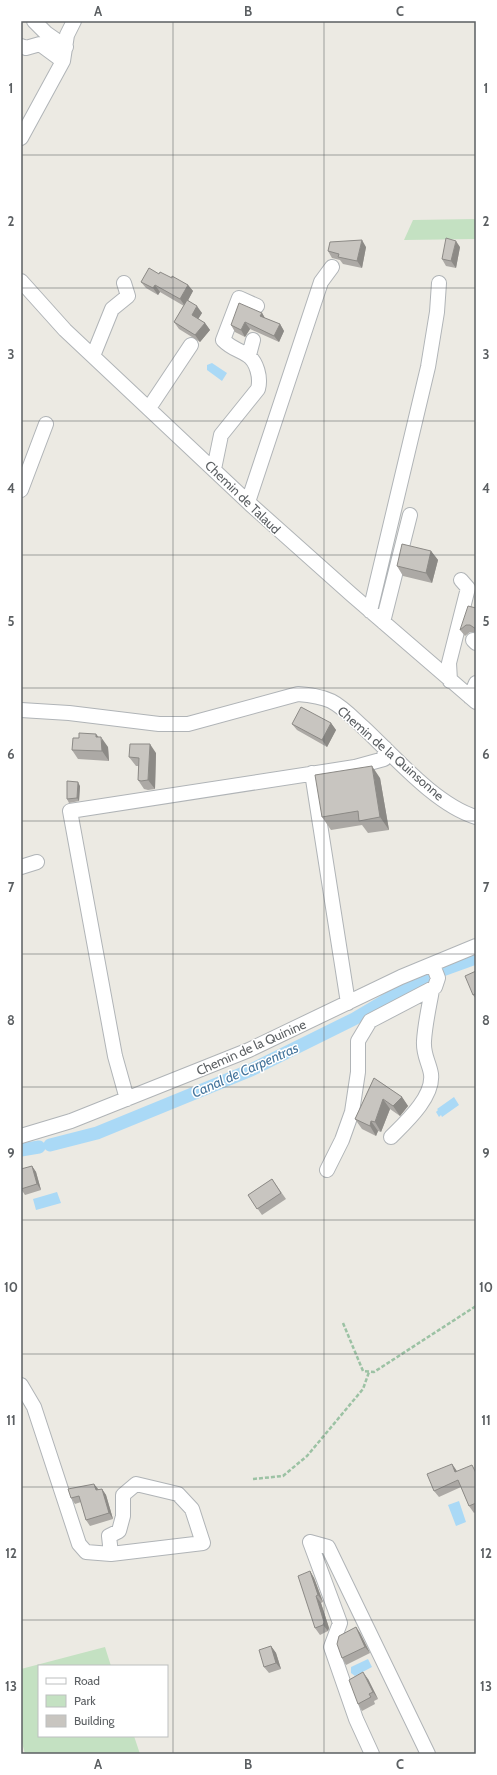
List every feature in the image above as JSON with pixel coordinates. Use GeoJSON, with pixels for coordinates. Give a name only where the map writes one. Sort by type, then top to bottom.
{"type":"FeatureCollection","features":[{"type":"Feature","properties":{"kind":"street"},"geometry":{"type":"LineString","coordinates":[[34,21],[46,33],[66,47]]}},
{"type":"Feature","properties":{"kind":"street"},"geometry":{"type":"LineString","coordinates":[[21,138],[64,61],[67,35],[74,21]]}},
{"type":"Feature","properties":{"kind":"street"},"geometry":{"type":"LineString","coordinates":[[21,46],[26,48],[40,44],[64,61]]}},
{"type":"Feature","properties":{"kind":"street"},"geometry":{"type":"LineString","coordinates":[[248,502],[320,282],[332,267]]}},
{"type":"Feature","properties":{"kind":"street","name":"Chemin de Talaud"},"geometry":{"type":"LineString","coordinates":[[21,281],[65,330],[248,502],[370,611],[473,699]]}},
{"type":"Feature","properties":{"kind":"street"},"geometry":{"type":"LineString","coordinates":[[93,356],[112,309],[128,296],[124,283]]}},
{"type":"Feature","properties":{"kind":"street"},"geometry":{"type":"LineString","coordinates":[[370,611],[428,367],[437,312],[439,283]]}},
{"type":"Feature","properties":{"kind":"street"},"geometry":{"type":"LineString","coordinates":[[214,469],[221,435],[258,389],[260,381],[258,371],[249,355],[230,348],[223,340],[239,298],[257,306]]}},
{"type":"Feature","properties":{"kind":"street"},"geometry":{"type":"LineString","coordinates":[[249,355],[253,340]]}},
{"type":"Feature","properties":{"kind":"street"},"geometry":{"type":"LineString","coordinates":[[149,408],[191,345]]}},
{"type":"Feature","properties":{"kind":"street"},"geometry":{"type":"LineString","coordinates":[[21,490],[46,424]]}},
{"type":"Feature","properties":{"kind":"street"},"geometry":{"type":"LineString","coordinates":[[383,622],[410,514]]}},
{"type":"Feature","properties":{"kind":"street"},"geometry":{"type":"LineString","coordinates":[[450,680],[449,663],[468,588],[461,580]]}},
{"type":"Feature","properties":{"kind":"street"},"geometry":{"type":"LineString","coordinates":[[473,699],[476,682]]}},
{"type":"Feature","properties":{"kind":"street","name":"Chemin de la Quinsonne"},"geometry":{"type":"LineString","coordinates":[[21,710],[69,713],[159,724],[188,724],[298,694],[314,696],[331,701],[347,713],[432,792],[464,814],[476,817]]}},
{"type":"Feature","properties":{"kind":"street"},"geometry":{"type":"LineString","coordinates":[[127,1099],[115,1056],[70,811],[355,767],[384,759],[385,748]]}},
{"type":"Feature","properties":{"kind":"street"},"geometry":{"type":"LineString","coordinates":[[312,774],[348,1002]]}},
{"type":"Feature","properties":{"kind":"street"},"geometry":{"type":"LineString","coordinates":[[21,867],[37,862]]}},
{"type":"Feature","properties":{"kind":"street","name":"Chemin de la Quinine"},"geometry":{"type":"LineString","coordinates":[[21,1136],[71,1121],[250,1050],[402,976],[433,965],[476,946]]}},
{"type":"Feature","properties":{"kind":"street"},"geometry":{"type":"LineString","coordinates":[[327,1170],[342,1140],[352,1112],[358,1072],[358,1041],[370,1021],[402,1003],[432,990],[438,983],[433,965]]}},
{"type":"Feature","properties":{"kind":"street"},"geometry":{"type":"LineString","coordinates":[[391,1137],[416,1112],[428,1090],[431,1075],[424,1056],[424,1041],[432,990]]}},
{"type":"Feature","properties":{"kind":"street"},"geometry":{"type":"LineString","coordinates":[[21,1384],[34,1407],[78,1544],[86,1552],[111,1554],[203,1544],[192,1509],[178,1494],[136,1484],[124,1495],[123,1516],[119,1531],[109,1536],[111,1554]]}},
{"type":"Feature","properties":{"kind":"street"},"geometry":{"type":"LineString","coordinates":[[372,1754],[356,1719],[331,1647],[340,1623],[310,1542],[328,1548],[428,1754]]}},
{"type":"Feature","properties":{"kind":"path"},"geometry":{"type":"LineString","coordinates":[[343,1323],[358,1362],[364,1371],[374,1372],[476,1306]]}},
{"type":"Feature","properties":{"kind":"path"},"geometry":{"type":"LineString","coordinates":[[253,1479],[284,1476],[307,1456],[363,1389],[369,1372]]}},
{"type":"Feature","properties":{"kind":"green space"},"geometry":{"type":"Polygon","coordinates":[[[476,219],[476,239],[404,240],[413,220],[476,219]]]}},
{"type":"Feature","properties":{"kind":"green space"},"geometry":{"type":"Polygon","coordinates":[[[105,1647],[111,1665],[38,1665],[38,1737],[134,1737],[140,1754],[25,1754],[21,1739],[21,1669],[105,1647]]]}},
{"type":"Feature","properties":{"kind":"water"},"geometry":{"type":"Polygon","coordinates":[[[212,363],[227,373],[222,381],[207,370],[207,365],[212,363]]]}},
{"type":"Feature","properties":{"kind":"water"},"geometry":{"type":"Polygon","coordinates":[[[454,1097],[459,1105],[442,1117],[441,1115],[439,1117],[436,1112],[438,1110],[437,1109],[454,1097]]]}},
{"type":"Feature","properties":{"kind":"water"},"geometry":{"type":"Polygon","coordinates":[[[57,1192],[61,1203],[36,1210],[33,1199],[57,1192]]]}},
{"type":"Feature","properties":{"kind":"water"},"geometry":{"type":"Polygon","coordinates":[[[459,1501],[466,1522],[456,1526],[448,1505],[459,1501]]]}},
{"type":"Feature","properties":{"kind":"water"},"geometry":{"type":"Polygon","coordinates":[[[368,1659],[372,1667],[355,1676],[351,1673],[351,1667],[368,1659]]]}},
{"type":"Feature","properties":{"kind":"building"},"geometry":{"type":"Polygon","coordinates":[[[446,238],[456,241],[451,261],[442,259],[446,238]]]}},
{"type":"Feature","properties":{"kind":"building"},"geometry":{"type":"Polygon","coordinates":[[[362,240],[357,261],[338,257],[339,254],[328,251],[330,242],[362,240]]]}},
{"type":"Feature","properties":{"kind":"building"},"geometry":{"type":"Polygon","coordinates":[[[149,268],[159,274],[160,272],[172,278],[172,276],[188,285],[180,299],[155,285],[153,288],[141,282],[149,268]]]}},
{"type":"Feature","properties":{"kind":"building"},"geometry":{"type":"Polygon","coordinates":[[[187,300],[197,306],[192,315],[205,323],[195,335],[174,322],[187,300]]]}},
{"type":"Feature","properties":{"kind":"building"},"geometry":{"type":"Polygon","coordinates":[[[239,303],[262,313],[260,316],[280,324],[274,336],[245,322],[241,330],[231,325],[239,303]]]}},
{"type":"Feature","properties":{"kind":"building"},"geometry":{"type":"Polygon","coordinates":[[[402,544],[431,551],[426,573],[397,566],[402,544]]]}},
{"type":"Feature","properties":{"kind":"building"},"geometry":{"type":"Polygon","coordinates":[[[468,606],[476,608],[476,629],[470,625],[466,625],[460,630],[468,606]]]}},
{"type":"Feature","properties":{"kind":"building"},"geometry":{"type":"Polygon","coordinates":[[[301,707],[331,723],[322,740],[292,724],[301,707]]]}},
{"type":"Feature","properties":{"kind":"building"},"geometry":{"type":"Polygon","coordinates":[[[79,733],[96,734],[96,737],[101,737],[102,751],[72,750],[73,738],[79,738],[79,733]]]}},
{"type":"Feature","properties":{"kind":"building"},"geometry":{"type":"Polygon","coordinates":[[[130,744],[150,744],[148,780],[138,780],[139,758],[129,757],[130,744]]]}},
{"type":"Feature","properties":{"kind":"building"},"geometry":{"type":"Polygon","coordinates":[[[372,766],[380,817],[359,821],[358,811],[322,817],[315,775],[372,766]]]}},
{"type":"Feature","properties":{"kind":"building"},"geometry":{"type":"Polygon","coordinates":[[[67,781],[78,782],[77,798],[67,799],[67,781]]]}},
{"type":"Feature","properties":{"kind":"building"},"geometry":{"type":"Polygon","coordinates":[[[476,971],[476,993],[473,995],[465,976],[476,971]]]}},
{"type":"Feature","properties":{"kind":"building"},"geometry":{"type":"Polygon","coordinates":[[[374,1078],[402,1097],[393,1106],[383,1099],[375,1122],[371,1121],[370,1126],[355,1119],[374,1078]]]}},
{"type":"Feature","properties":{"kind":"building"},"geometry":{"type":"Polygon","coordinates":[[[32,1166],[37,1184],[21,1189],[21,1169],[32,1166]]]}},
{"type":"Feature","properties":{"kind":"building"},"geometry":{"type":"Polygon","coordinates":[[[272,1179],[281,1193],[257,1209],[248,1195],[272,1179]]]}},
{"type":"Feature","properties":{"kind":"building"},"geometry":{"type":"Polygon","coordinates":[[[452,1464],[455,1472],[472,1465],[476,1473],[476,1503],[469,1506],[458,1480],[434,1491],[427,1474],[452,1464]]]}},
{"type":"Feature","properties":{"kind":"building"},"geometry":{"type":"Polygon","coordinates":[[[94,1484],[96,1490],[102,1489],[109,1513],[86,1520],[79,1496],[71,1498],[68,1489],[94,1484]]]}},
{"type":"Feature","properties":{"kind":"building"},"geometry":{"type":"Polygon","coordinates":[[[310,1571],[318,1595],[316,1596],[324,1622],[323,1625],[315,1628],[298,1576],[310,1571]]]}},
{"type":"Feature","properties":{"kind":"building"},"geometry":{"type":"Polygon","coordinates":[[[356,1627],[365,1647],[342,1658],[337,1644],[339,1636],[356,1627]]]}},
{"type":"Feature","properties":{"kind":"building"},"geometry":{"type":"Polygon","coordinates":[[[271,1646],[276,1663],[264,1667],[259,1650],[271,1646]]]}},
{"type":"Feature","properties":{"kind":"building"},"geometry":{"type":"Polygon","coordinates":[[[363,1672],[373,1692],[369,1694],[371,1697],[358,1704],[349,1680],[363,1672]]]}},
{"type":"Feature","properties":{"kind":"waterway","name":"Canal de Carpentras"},"geometry":{"type":"LineString","coordinates":[[440,971],[476,958]]}},
{"type":"Feature","properties":{"kind":"waterway","name":"Canal de Carpentras"},"geometry":{"type":"LineString","coordinates":[[50,1145],[97,1133],[251,1070],[354,1019],[430,974]]}},
{"type":"Feature","properties":{"kind":"waterway","name":"Canal de Carpentras"},"geometry":{"type":"LineString","coordinates":[[21,1150],[39,1147]]}}]}
